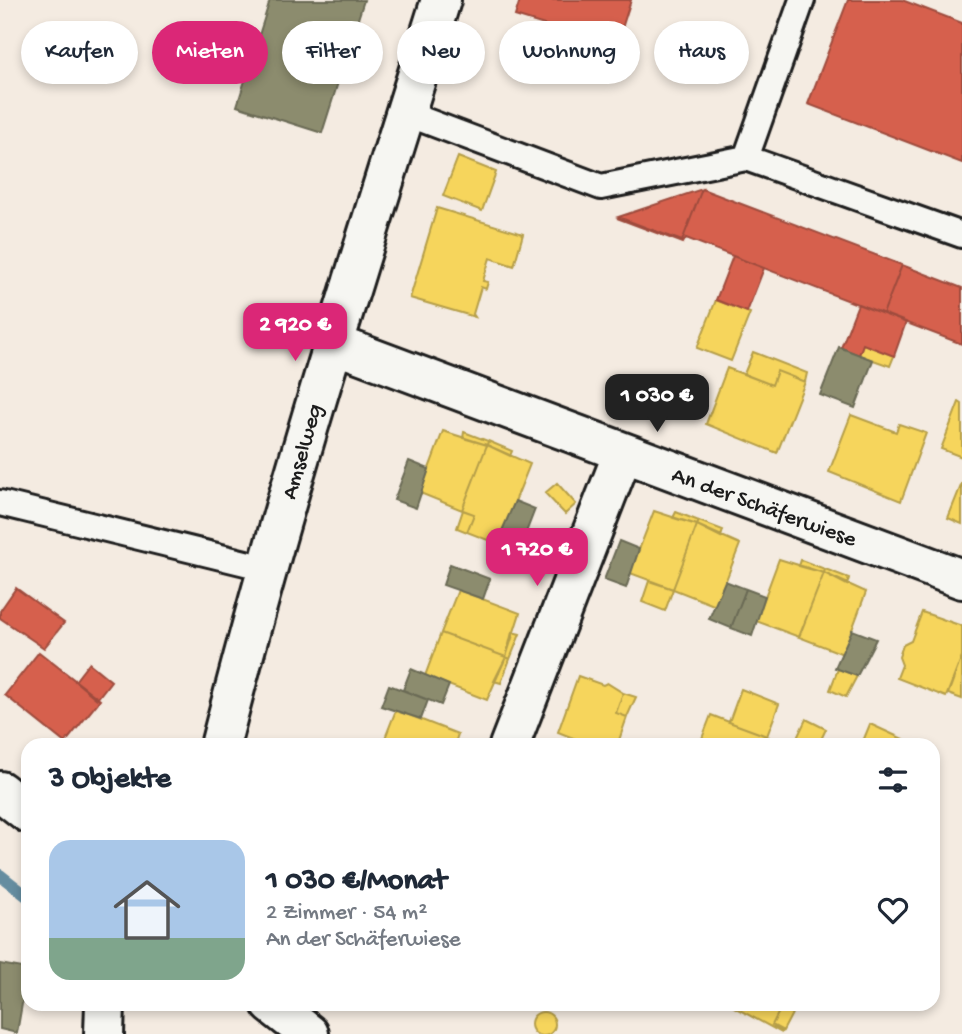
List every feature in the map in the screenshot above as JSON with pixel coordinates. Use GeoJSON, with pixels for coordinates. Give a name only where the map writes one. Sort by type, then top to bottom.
{"type":"FeatureCollection","features":[{"type":"Feature","properties":{"kind":"street","name":"Amselweg"},"geometry":{"type":"LineString","coordinates":[[222,738],[265,568],[332,343],[441,0]]}},
{"type":"Feature","properties":{"kind":"street","name":"An der Schäferwiese"},"geometry":{"type":"LineString","coordinates":[[332,343],[962,579]]}},
{"type":"Feature","properties":{"kind":"street"},"geometry":{"type":"LineString","coordinates":[[512,738],[623,453]]}},
{"type":"Feature","properties":{"kind":"street"},"geometry":{"type":"LineString","coordinates":[[0,791],[21,808]]}},
{"type":"Feature","properties":{"kind":"street"},"geometry":{"type":"LineString","coordinates":[[280,1011],[309,1034]]}},
{"type":"Feature","properties":{"kind":"lane"},"geometry":{"type":"LineString","coordinates":[[746,158],[802,0]]}},
{"type":"Feature","properties":{"kind":"lane"},"geometry":{"type":"LineString","coordinates":[[405,113],[601,187],[746,158],[962,235]]}},
{"type":"Feature","properties":{"kind":"lane"},"geometry":{"type":"LineString","coordinates":[[0,503],[265,568]]}},
{"type":"Feature","properties":{"kind":"building: Wohnen"},"geometry":{"type":"Polygon","coordinates":[[[458,157],[496,172],[482,211],[443,196],[458,157]]]}},
{"type":"Feature","properties":{"kind":"building: Wohnen"},"geometry":{"type":"Polygon","coordinates":[[[437,208],[523,234],[514,266],[490,258],[483,281],[488,282],[486,289],[481,287],[473,314],[475,317],[410,298],[437,208]]]}},
{"type":"Feature","properties":{"kind":"building: Wohnen"},"geometry":{"type":"Polygon","coordinates":[[[716,300],[750,313],[731,361],[697,348],[716,300]]]}},
{"type":"Feature","properties":{"kind":"building: Wohnen"},"geometry":{"type":"Polygon","coordinates":[[[863,344],[894,356],[890,366],[859,355],[863,344]]]}},
{"type":"Feature","properties":{"kind":"building: Wohnen"},"geometry":{"type":"Polygon","coordinates":[[[753,352],[807,373],[805,382],[777,371],[772,385],[744,374],[753,352]]]}},
{"type":"Feature","properties":{"kind":"building: Wohnen"},"geometry":{"type":"Polygon","coordinates":[[[727,368],[772,385],[777,371],[805,382],[777,453],[706,424],[727,368]]]}},
{"type":"Feature","properties":{"kind":"building: Wohnen"},"geometry":{"type":"Polygon","coordinates":[[[959,402],[962,404],[962,457],[941,449],[959,402]]]}},
{"type":"Feature","properties":{"kind":"building: Wohnen"},"geometry":{"type":"Polygon","coordinates":[[[851,415],[896,432],[899,424],[926,433],[901,501],[829,472],[851,415]]]}},
{"type":"Feature","properties":{"kind":"building: Wohnen"},"geometry":{"type":"Polygon","coordinates":[[[443,431],[487,445],[462,510],[420,493],[443,431]]]}},
{"type":"Feature","properties":{"kind":"building: Wohnen"},"geometry":{"type":"Polygon","coordinates":[[[464,432],[488,441],[487,445],[463,438],[464,432]]]}},
{"type":"Feature","properties":{"kind":"building: Wohnen"},"geometry":{"type":"Polygon","coordinates":[[[488,441],[512,451],[510,456],[487,445],[488,441]]]}},
{"type":"Feature","properties":{"kind":"building: Wohnen"},"geometry":{"type":"Polygon","coordinates":[[[487,445],[530,464],[498,544],[467,532],[474,514],[462,510],[487,445]]]}},
{"type":"Feature","properties":{"kind":"building: Wohnen"},"geometry":{"type":"Polygon","coordinates":[[[557,483],[576,504],[565,514],[545,493],[557,483]]]}},
{"type":"Feature","properties":{"kind":"building: Wohnen"},"geometry":{"type":"Polygon","coordinates":[[[962,483],[962,524],[948,518],[962,483]]]}},
{"type":"Feature","properties":{"kind":"building: Wohnen"},"geometry":{"type":"Polygon","coordinates":[[[463,510],[474,514],[467,532],[457,528],[463,510]]]}},
{"type":"Feature","properties":{"kind":"building: Wohnen"},"geometry":{"type":"Polygon","coordinates":[[[654,511],[697,525],[673,589],[630,573],[654,511]]]}},
{"type":"Feature","properties":{"kind":"building: Wohnen"},"geometry":{"type":"Polygon","coordinates":[[[676,512],[699,521],[697,525],[673,518],[676,512]]]}},
{"type":"Feature","properties":{"kind":"building: Wohnen"},"geometry":{"type":"Polygon","coordinates":[[[699,521],[723,530],[721,537],[697,525],[699,521]]]}},
{"type":"Feature","properties":{"kind":"building: Wohnen"},"geometry":{"type":"Polygon","coordinates":[[[697,525],[740,544],[716,606],[673,589],[697,525]]]}},
{"type":"Feature","properties":{"kind":"building: Wohnen"},"geometry":{"type":"Polygon","coordinates":[[[779,559],[824,573],[799,637],[756,621],[779,559]]]}},
{"type":"Feature","properties":{"kind":"building: Wohnen"},"geometry":{"type":"Polygon","coordinates":[[[801,560],[825,569],[824,573],[799,566],[801,560]]]}},
{"type":"Feature","properties":{"kind":"building: Wohnen"},"geometry":{"type":"Polygon","coordinates":[[[825,569],[849,578],[847,585],[824,573],[825,569]]]}},
{"type":"Feature","properties":{"kind":"building: Wohnen"},"geometry":{"type":"Polygon","coordinates":[[[824,573],[866,592],[843,654],[799,637],[824,573]]]}},
{"type":"Feature","properties":{"kind":"building: Wohnen"},"geometry":{"type":"Polygon","coordinates":[[[649,581],[673,589],[665,611],[642,602],[649,581]]]}},
{"type":"Feature","properties":{"kind":"building: Wohnen"},"geometry":{"type":"Polygon","coordinates":[[[458,590],[520,613],[506,657],[441,633],[458,590]]]}},
{"type":"Feature","properties":{"kind":"building: Wohnen"},"geometry":{"type":"Polygon","coordinates":[[[922,612],[962,626],[962,656],[946,697],[897,678],[902,665],[899,657],[903,645],[911,641],[922,612]]]}},
{"type":"Feature","properties":{"kind":"building: Wohnen"},"geometry":{"type":"Polygon","coordinates":[[[512,632],[520,634],[510,659],[506,657],[512,632]]]}},
{"type":"Feature","properties":{"kind":"building: Wohnen"},"geometry":{"type":"Polygon","coordinates":[[[441,633],[506,657],[487,700],[425,676],[441,633]]]}},
{"type":"Feature","properties":{"kind":"building: Wohnen"},"geometry":{"type":"Polygon","coordinates":[[[962,656],[962,699],[948,694],[962,656]]]}},
{"type":"Feature","properties":{"kind":"building: Wohnen"},"geometry":{"type":"Polygon","coordinates":[[[506,657],[510,659],[501,683],[494,681],[506,657]]]}},
{"type":"Feature","properties":{"kind":"building: Wohnen"},"geometry":{"type":"Polygon","coordinates":[[[838,669],[857,676],[846,697],[830,690],[838,669]]]}},
{"type":"Feature","properties":{"kind":"building: Wohnen"},"geometry":{"type":"Polygon","coordinates":[[[578,676],[603,685],[607,683],[623,693],[616,713],[627,717],[620,738],[573,738],[558,732],[578,676]]]}},
{"type":"Feature","properties":{"kind":"building: Wohnen"},"geometry":{"type":"Polygon","coordinates":[[[741,689],[779,704],[767,736],[729,722],[741,689]]]}},
{"type":"Feature","properties":{"kind":"building: Wohnen"},"geometry":{"type":"Polygon","coordinates":[[[623,693],[636,697],[627,717],[616,713],[623,693]]]}},
{"type":"Feature","properties":{"kind":"building: Wohnen"},"geometry":{"type":"Polygon","coordinates":[[[396,710],[458,734],[457,738],[385,738],[396,710]]]}},
{"type":"Feature","properties":{"kind":"building: Wohnen"},"geometry":{"type":"Polygon","coordinates":[[[711,715],[767,736],[762,738],[702,738],[711,715]]]}},
{"type":"Feature","properties":{"kind":"building: Wohnen"},"geometry":{"type":"Polygon","coordinates":[[[806,719],[826,729],[822,738],[797,738],[806,719]]]}},
{"type":"Feature","properties":{"kind":"building: Wohnen"},"geometry":{"type":"Polygon","coordinates":[[[870,724],[901,738],[864,738],[870,724]]]}},
{"type":"Feature","properties":{"kind":"building: Wohnen"},"geometry":{"type":"Polygon","coordinates":[[[741,1011],[779,1011],[772,1025],[782,1033],[741,1011]]]}},
{"type":"Feature","properties":{"kind":"building: Wohnen"},"geometry":{"type":"Polygon","coordinates":[[[779,1011],[793,1011],[783,1031],[772,1025],[779,1011]]]}},
{"type":"Feature","properties":{"kind":"building: Wohnen"},"geometry":{"type":"Polygon","coordinates":[[[538,1013],[548,1013],[554,1019],[554,1029],[548,1035],[538,1035],[532,1029],[532,1019],[538,1013]]]}},
{"type":"Feature","properties":{"kind":"building: Handel"},"geometry":{"type":"Polygon","coordinates":[[[520,0],[631,0],[624,21],[531,21],[515,16],[520,0]]]}},
{"type":"Feature","properties":{"kind":"building: Handel"},"geometry":{"type":"Polygon","coordinates":[[[848,0],[902,0],[962,23],[962,163],[808,104],[848,0]]]}},
{"type":"Feature","properties":{"kind":"building: Handel"},"geometry":{"type":"Polygon","coordinates":[[[702,189],[902,265],[883,314],[686,238],[683,243],[617,218],[682,241],[702,189]]]}},
{"type":"Feature","properties":{"kind":"building: Handel"},"geometry":{"type":"Polygon","coordinates":[[[702,189],[682,241],[618,217],[702,189]]]}},
{"type":"Feature","properties":{"kind":"building: Handel"},"geometry":{"type":"Polygon","coordinates":[[[733,256],[764,268],[747,312],[716,300],[733,256]]]}},
{"type":"Feature","properties":{"kind":"building: Handel"},"geometry":{"type":"Polygon","coordinates":[[[902,265],[962,288],[962,344],[883,314],[902,265]]]}},
{"type":"Feature","properties":{"kind":"building: Handel"},"geometry":{"type":"Polygon","coordinates":[[[858,304],[906,322],[894,356],[863,344],[859,355],[841,348],[858,304]]]}},
{"type":"Feature","properties":{"kind":"building: Handel"},"geometry":{"type":"Polygon","coordinates":[[[16,588],[64,623],[44,648],[0,618],[0,611],[16,588]]]}},
{"type":"Feature","properties":{"kind":"building: Handel"},"geometry":{"type":"Polygon","coordinates":[[[39,652],[100,700],[69,738],[59,738],[5,695],[39,652]]]}},
{"type":"Feature","properties":{"kind":"building: Handel"},"geometry":{"type":"Polygon","coordinates":[[[89,663],[111,681],[97,699],[75,681],[89,663]]]}},
{"type":"Feature","properties":{"kind":"building: Industrie"},"geometry":{"type":"Polygon","coordinates":[[[270,0],[364,0],[357,21],[282,21],[282,84],[337,84],[322,133],[237,106],[244,84],[268,84],[268,21],[263,21],[270,0]]]}},
{"type":"Feature","properties":{"kind":"building: Industrie"},"geometry":{"type":"Polygon","coordinates":[[[839,347],[873,360],[855,408],[820,395],[839,347]]]}},
{"type":"Feature","properties":{"kind":"building: Industrie"},"geometry":{"type":"Polygon","coordinates":[[[409,461],[429,469],[416,508],[394,500],[409,461]]]}},
{"type":"Feature","properties":{"kind":"building: Industrie"},"geometry":{"type":"Polygon","coordinates":[[[515,501],[535,509],[520,548],[498,540],[515,501]]]}},
{"type":"Feature","properties":{"kind":"building: Industrie"},"geometry":{"type":"Polygon","coordinates":[[[619,541],[639,549],[626,588],[604,580],[619,541]]]}},
{"type":"Feature","properties":{"kind":"building: Industrie"},"geometry":{"type":"Polygon","coordinates":[[[450,564],[490,579],[483,599],[443,585],[450,564]]]}},
{"type":"Feature","properties":{"kind":"building: Industrie"},"geometry":{"type":"Polygon","coordinates":[[[725,581],[746,589],[731,628],[709,619],[725,581]]]}},
{"type":"Feature","properties":{"kind":"building: Industrie"},"geometry":{"type":"Polygon","coordinates":[[[746,589],[765,596],[752,636],[731,628],[746,589]]]}},
{"type":"Feature","properties":{"kind":"building: Industrie"},"geometry":{"type":"Polygon","coordinates":[[[852,630],[876,639],[857,676],[835,668],[852,630]]]}},
{"type":"Feature","properties":{"kind":"building: Industrie"},"geometry":{"type":"Polygon","coordinates":[[[411,669],[449,685],[441,705],[403,690],[411,669]]]}},
{"type":"Feature","properties":{"kind":"building: Industrie"},"geometry":{"type":"Polygon","coordinates":[[[389,685],[428,700],[421,719],[381,706],[389,685]]]}},
{"type":"Feature","properties":{"kind":"building: Industrie"},"geometry":{"type":"Polygon","coordinates":[[[0,964],[21,968],[21,1010],[17,1033],[0,1029],[0,964]]]}},
{"type":"Feature","properties":{"kind":"waterway"},"geometry":{"type":"LineString","coordinates":[[0,875],[21,892]]}}]}
